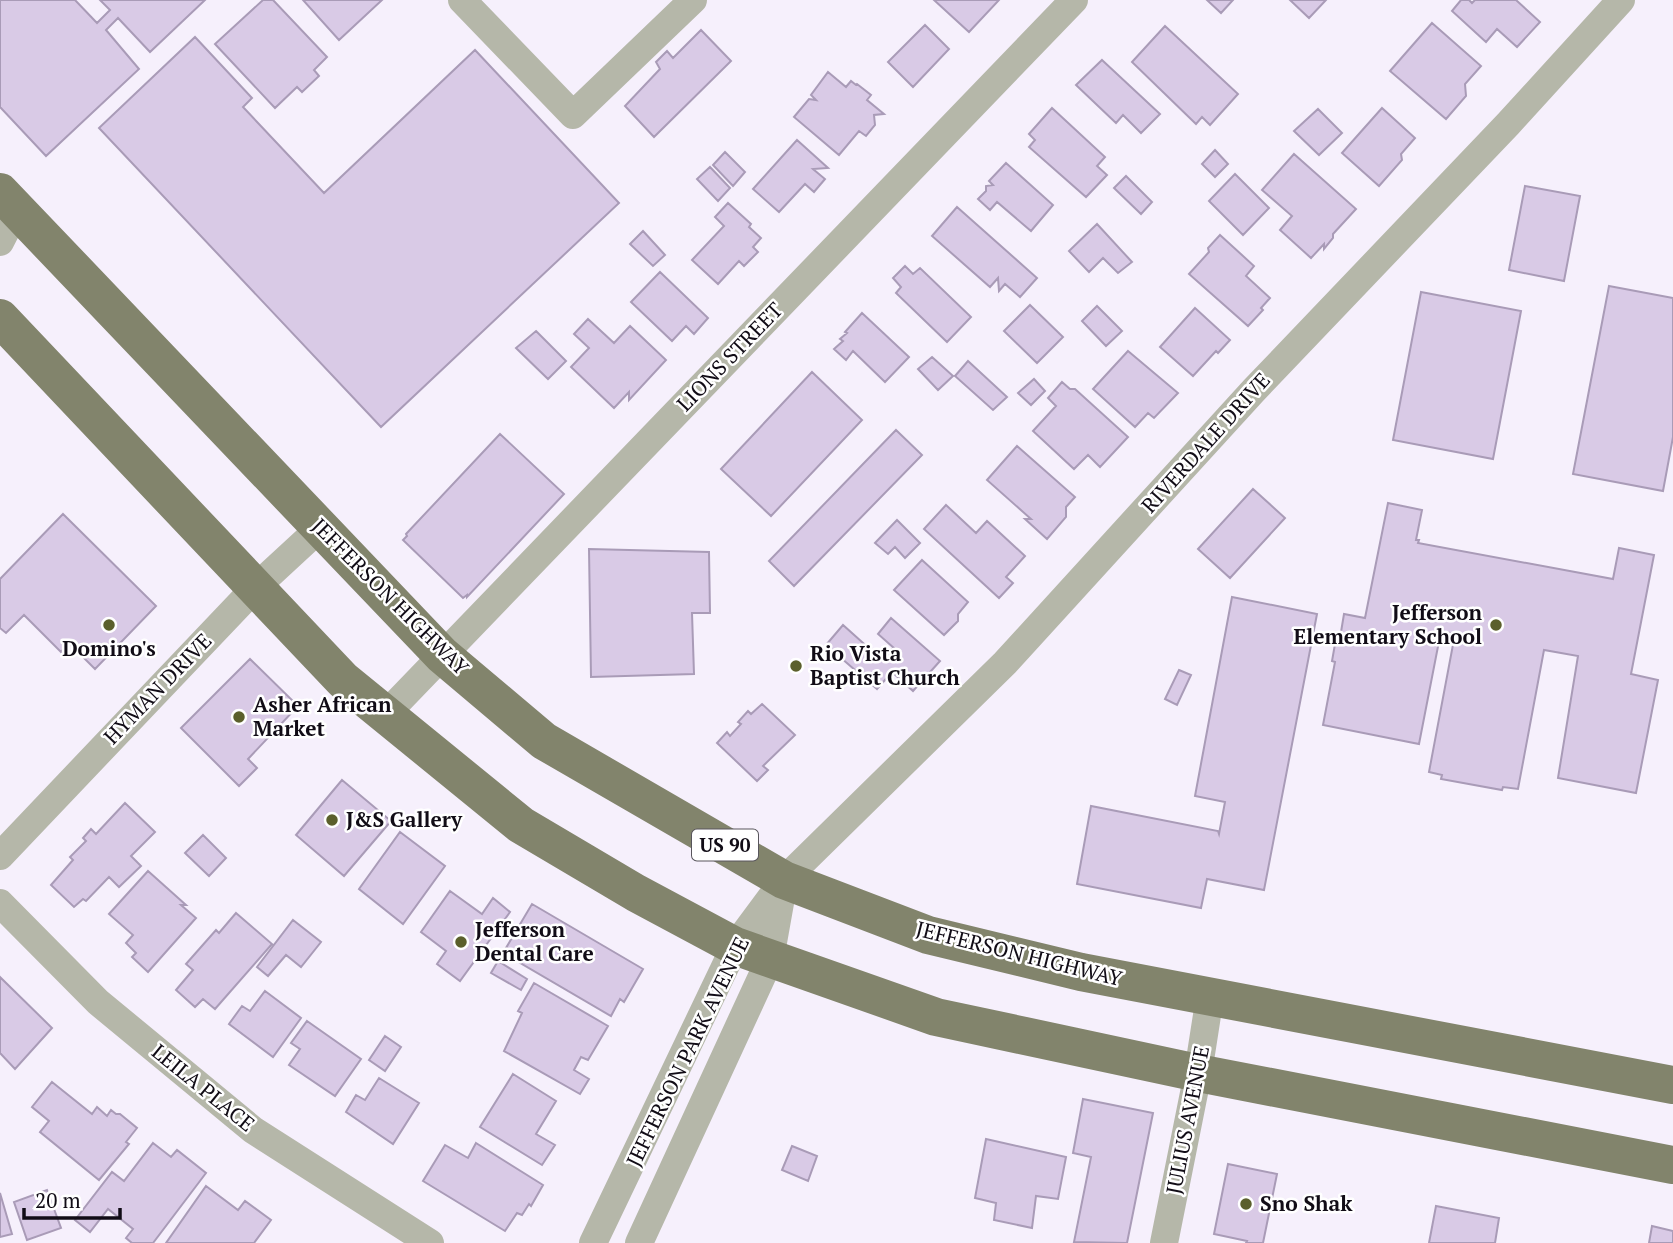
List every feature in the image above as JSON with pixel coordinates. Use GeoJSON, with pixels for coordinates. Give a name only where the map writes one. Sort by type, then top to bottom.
{"type":"FeatureCollection","features":[{"type":"Feature","properties":{"kind":"main road","name":"JEFFERSON HIGHWAY"},"geometry":{"type":"LineString","coordinates":[[6,207],[442,654],[544,741],[784,880],[928,935],[1080,972],[1673,1085]]}},
{"type":"Feature","properties":{"kind":"main road"},"geometry":{"type":"LineString","coordinates":[[0,318],[343,680],[521,825],[636,893],[753,953],[936,1017],[1198,1073],[1673,1165]]}},
{"type":"Feature","properties":{"kind":"street"},"geometry":{"type":"LineString","coordinates":[[462,0],[573,115],[693,0]]}},
{"type":"Feature","properties":{"kind":"street","name":"LIONS STREET"},"geometry":{"type":"LineString","coordinates":[[386,714],[1074,0]]}},
{"type":"Feature","properties":{"kind":"street","name":"RIVERDALE DRIVE"},"geometry":{"type":"LineString","coordinates":[[784,880],[1005,663],[1254,390],[1508,124],[1621,0]]}},
{"type":"Feature","properties":{"kind":"street"},"geometry":{"type":"LineString","coordinates":[[0,242],[6,207]]}},
{"type":"Feature","properties":{"kind":"street","name":"HYMAN DRIVE"},"geometry":{"type":"LineString","coordinates":[[0,856],[255,588],[321,527]]}},
{"type":"Feature","properties":{"kind":"street","name":"JEFFERSON PARK AVENUE"},"geometry":{"type":"LineString","coordinates":[[639,1243],[784,880]]}},
{"type":"Feature","properties":{"kind":"street","name":"LEILA PLACE"},"geometry":{"type":"LineString","coordinates":[[0,902],[98,1002],[253,1130],[429,1243]]}},
{"type":"Feature","properties":{"kind":"street","name":"JEFFERSON PARK AVENUE"},"geometry":{"type":"LineString","coordinates":[[593,1243],[753,953]]}},
{"type":"Feature","properties":{"kind":"street","name":"JULIUS AVENUE"},"geometry":{"type":"LineString","coordinates":[[1164,1243],[1198,1073],[1210,996]]}},
{"type":"Feature","properties":{"kind":"building"},"geometry":{"type":"Polygon","coordinates":[[[0,0],[75,0],[97,23],[110,10],[100,0],[205,0],[150,52],[118,18],[106,30],[139,69],[46,156],[0,107],[0,0]]]}},
{"type":"Feature","properties":{"kind":"building"},"geometry":{"type":"Polygon","coordinates":[[[263,0],[273,0],[327,57],[314,70],[319,76],[302,92],[297,87],[275,108],[215,44],[263,0]]]}},
{"type":"Feature","properties":{"kind":"building"},"geometry":{"type":"Polygon","coordinates":[[[303,0],[382,0],[339,40],[303,0]]]}},
{"type":"Feature","properties":{"kind":"building"},"geometry":{"type":"Polygon","coordinates":[[[934,0],[999,0],[969,32],[934,0]]]}},
{"type":"Feature","properties":{"kind":"building"},"geometry":{"type":"Polygon","coordinates":[[[1207,0],[1233,0],[1221,13],[1207,0]]]}},
{"type":"Feature","properties":{"kind":"building"},"geometry":{"type":"Polygon","coordinates":[[[1290,0],[1326,0],[1309,18],[1290,0]]]}},
{"type":"Feature","properties":{"kind":"building"},"geometry":{"type":"Polygon","coordinates":[[[1461,0],[1469,0],[1472,3],[1475,0],[1516,0],[1540,22],[1517,47],[1497,29],[1486,42],[1452,11],[1461,0]]]}},
{"type":"Feature","properties":{"kind":"building"},"geometry":{"type":"Polygon","coordinates":[[[1432,23],[1481,66],[1465,84],[1466,96],[1446,119],[1390,71],[1432,23]]]}},
{"type":"Feature","properties":{"kind":"building"},"geometry":{"type":"Polygon","coordinates":[[[925,25],[949,49],[913,87],[888,62],[925,25]]]}},
{"type":"Feature","properties":{"kind":"building"},"geometry":{"type":"Polygon","coordinates":[[[1165,26],[1238,94],[1210,125],[1202,117],[1196,124],[1132,62],[1165,26]]]}},
{"type":"Feature","properties":{"kind":"building"},"geometry":{"type":"Polygon","coordinates":[[[701,30],[731,61],[654,137],[625,106],[660,69],[656,62],[667,51],[673,58],[701,30]]]}},
{"type":"Feature","properties":{"kind":"building"},"geometry":{"type":"Polygon","coordinates":[[[195,37],[252,98],[243,107],[324,193],[475,50],[619,203],[381,427],[99,128],[195,37]]]}},
{"type":"Feature","properties":{"kind":"building"},"geometry":{"type":"Polygon","coordinates":[[[1102,60],[1160,114],[1141,133],[1123,115],[1116,123],[1076,85],[1102,60]]]}},
{"type":"Feature","properties":{"kind":"building"},"geometry":{"type":"Polygon","coordinates":[[[828,72],[846,87],[851,81],[857,84],[871,95],[867,100],[884,114],[874,115],[875,125],[866,136],[859,131],[839,155],[794,117],[809,99],[816,100],[811,95],[828,72]]]}},
{"type":"Feature","properties":{"kind":"building"},"geometry":{"type":"Polygon","coordinates":[[[1052,108],[1105,157],[1097,166],[1107,175],[1086,197],[1029,147],[1035,140],[1029,134],[1052,108]]]}},
{"type":"Feature","properties":{"kind":"building"},"geometry":{"type":"Polygon","coordinates":[[[1382,108],[1415,138],[1401,154],[1402,160],[1379,186],[1342,153],[1382,108]]]}},
{"type":"Feature","properties":{"kind":"building"},"geometry":{"type":"Polygon","coordinates":[[[1318,109],[1342,133],[1319,155],[1294,131],[1318,109]]]}},
{"type":"Feature","properties":{"kind":"building"},"geometry":{"type":"Polygon","coordinates":[[[797,140],[828,168],[813,169],[825,179],[814,192],[805,184],[779,212],[753,189],[797,140]]]}},
{"type":"Feature","properties":{"kind":"building"},"geometry":{"type":"Polygon","coordinates":[[[1215,150],[1228,164],[1215,177],[1202,164],[1215,150]]]}},
{"type":"Feature","properties":{"kind":"building"},"geometry":{"type":"Polygon","coordinates":[[[725,152],[745,172],[733,186],[713,165],[725,152]]]}},
{"type":"Feature","properties":{"kind":"building"},"geometry":{"type":"Polygon","coordinates":[[[1294,154],[1356,209],[1333,234],[1324,249],[1324,244],[1311,258],[1280,230],[1292,216],[1262,190],[1294,154]]]}},
{"type":"Feature","properties":{"kind":"building"},"geometry":{"type":"Polygon","coordinates":[[[1006,163],[1053,205],[1031,231],[997,202],[990,210],[978,199],[986,191],[986,186],[993,185],[989,181],[1006,163]]]}},
{"type":"Feature","properties":{"kind":"building"},"geometry":{"type":"Polygon","coordinates":[[[710,167],[730,188],[718,201],[697,179],[710,167]]]}},
{"type":"Feature","properties":{"kind":"building"},"geometry":{"type":"Polygon","coordinates":[[[1235,174],[1269,208],[1243,235],[1209,201],[1235,174]]]}},
{"type":"Feature","properties":{"kind":"building"},"geometry":{"type":"Polygon","coordinates":[[[1126,176],[1152,202],[1141,214],[1114,188],[1126,176]]]}},
{"type":"Feature","properties":{"kind":"building"},"geometry":{"type":"Polygon","coordinates":[[[1525,186],[1580,196],[1564,281],[1509,270],[1525,186]]]}},
{"type":"Feature","properties":{"kind":"building"},"geometry":{"type":"Polygon","coordinates":[[[728,203],[751,224],[749,227],[761,238],[753,247],[758,252],[744,266],[739,261],[718,284],[692,260],[724,226],[715,217],[728,203]]]}},
{"type":"Feature","properties":{"kind":"building"},"geometry":{"type":"Polygon","coordinates":[[[957,207],[1037,278],[1020,297],[1005,284],[999,291],[998,278],[990,287],[932,236],[957,207]]]}},
{"type":"Feature","properties":{"kind":"building"},"geometry":{"type":"Polygon","coordinates":[[[1097,224],[1132,262],[1118,273],[1103,258],[1089,272],[1069,251],[1097,224]]]}},
{"type":"Feature","properties":{"kind":"building"},"geometry":{"type":"Polygon","coordinates":[[[643,231],[665,255],[653,266],[630,244],[643,231]]]}},
{"type":"Feature","properties":{"kind":"building"},"geometry":{"type":"Polygon","coordinates":[[[1220,235],[1254,266],[1246,276],[1270,298],[1248,326],[1189,274],[1220,235]]]}},
{"type":"Feature","properties":{"kind":"building"},"geometry":{"type":"Polygon","coordinates":[[[905,266],[913,274],[920,268],[971,317],[947,342],[896,293],[901,287],[893,278],[905,266]]]}},
{"type":"Feature","properties":{"kind":"building"},"geometry":{"type":"Polygon","coordinates":[[[660,272],[708,318],[694,334],[686,326],[672,341],[631,302],[660,272]]]}},
{"type":"Feature","properties":{"kind":"building"},"geometry":{"type":"Polygon","coordinates":[[[1609,286],[1673,298],[1673,437],[1663,491],[1573,474],[1609,286]]]}},
{"type":"Feature","properties":{"kind":"building"},"geometry":{"type":"Polygon","coordinates":[[[1421,292],[1521,311],[1493,459],[1393,440],[1421,292]]]}},
{"type":"Feature","properties":{"kind":"building"},"geometry":{"type":"Polygon","coordinates":[[[1030,305],[1063,337],[1037,363],[1004,331],[1030,305]]]}},
{"type":"Feature","properties":{"kind":"building"},"geometry":{"type":"Polygon","coordinates":[[[1097,306],[1122,331],[1106,346],[1082,321],[1097,306]]]}},
{"type":"Feature","properties":{"kind":"building"},"geometry":{"type":"Polygon","coordinates":[[[1195,308],[1230,340],[1193,376],[1160,347],[1195,308]]]}},
{"type":"Feature","properties":{"kind":"building"},"geometry":{"type":"Polygon","coordinates":[[[862,313],[909,357],[885,382],[853,351],[846,360],[834,349],[843,341],[840,339],[862,313]]]}},
{"type":"Feature","properties":{"kind":"building"},"geometry":{"type":"Polygon","coordinates":[[[588,319],[614,343],[630,326],[666,360],[629,400],[629,392],[614,408],[571,367],[589,348],[574,334],[588,319]]]}},
{"type":"Feature","properties":{"kind":"building"},"geometry":{"type":"Polygon","coordinates":[[[536,331],[566,361],[548,379],[516,348],[536,331]]]}},
{"type":"Feature","properties":{"kind":"building"},"geometry":{"type":"Polygon","coordinates":[[[1128,351],[1178,393],[1154,418],[1148,413],[1135,427],[1093,389],[1128,351]]]}},
{"type":"Feature","properties":{"kind":"building"},"geometry":{"type":"Polygon","coordinates":[[[932,357],[953,376],[938,390],[918,369],[932,357]]]}},
{"type":"Feature","properties":{"kind":"building"},"geometry":{"type":"Polygon","coordinates":[[[968,361],[1007,397],[993,410],[955,376],[968,361]]]}},
{"type":"Feature","properties":{"kind":"building"},"geometry":{"type":"Polygon","coordinates":[[[812,372],[862,420],[771,516],[721,469],[812,372]]]}},
{"type":"Feature","properties":{"kind":"building"},"geometry":{"type":"Polygon","coordinates":[[[1034,379],[1045,391],[1031,405],[1018,393],[1034,379]]]}},
{"type":"Feature","properties":{"kind":"building"},"geometry":{"type":"Polygon","coordinates":[[[1062,382],[1070,389],[1075,389],[1128,437],[1100,467],[1088,455],[1074,469],[1033,431],[1056,406],[1048,398],[1062,382]]]}},
{"type":"Feature","properties":{"kind":"building"},"geometry":{"type":"Polygon","coordinates":[[[896,430],[922,455],[794,586],[769,561],[896,430]]]}},
{"type":"Feature","properties":{"kind":"building"},"geometry":{"type":"Polygon","coordinates":[[[500,434],[564,494],[467,597],[463,598],[403,540],[500,434]]]}},
{"type":"Feature","properties":{"kind":"building"},"geometry":{"type":"Polygon","coordinates":[[[1017,446],[1075,497],[1066,507],[1066,517],[1047,539],[1025,519],[1031,519],[987,480],[1017,446]]]}},
{"type":"Feature","properties":{"kind":"building"},"geometry":{"type":"Polygon","coordinates":[[[1253,489],[1285,518],[1230,578],[1198,549],[1253,489]]]}},
{"type":"Feature","properties":{"kind":"building"},"geometry":{"type":"Polygon","coordinates":[[[1388,503],[1422,510],[1416,540],[1419,540],[1418,543],[1613,579],[1619,548],[1654,555],[1631,674],[1658,680],[1636,793],[1558,778],[1578,656],[1544,650],[1518,789],[1503,787],[1502,790],[1441,779],[1442,775],[1429,772],[1455,634],[1441,631],[1419,744],[1323,725],[1335,662],[1332,661],[1335,644],[1339,644],[1344,614],[1365,618],[1388,503]]]}},
{"type":"Feature","properties":{"kind":"building"},"geometry":{"type":"Polygon","coordinates":[[[946,505],[976,533],[987,521],[1025,556],[1006,577],[1013,583],[999,598],[924,529],[946,505]]]}},
{"type":"Feature","properties":{"kind":"building"},"geometry":{"type":"Polygon","coordinates":[[[63,514],[156,606],[95,669],[69,643],[61,652],[24,615],[6,633],[0,628],[0,579],[63,514]]]}},
{"type":"Feature","properties":{"kind":"building"},"geometry":{"type":"Polygon","coordinates":[[[897,520],[920,543],[905,558],[895,547],[888,554],[875,543],[897,520]]]}},
{"type":"Feature","properties":{"kind":"building"},"geometry":{"type":"Polygon","coordinates":[[[589,549],[709,552],[710,613],[692,613],[694,674],[591,677],[589,549]]]}},
{"type":"Feature","properties":{"kind":"building"},"geometry":{"type":"Polygon","coordinates":[[[922,560],[968,602],[958,614],[958,621],[944,635],[894,590],[922,560]]]}},
{"type":"Feature","properties":{"kind":"building"},"geometry":{"type":"Polygon","coordinates":[[[1232,597],[1317,614],[1264,890],[1207,879],[1201,908],[1077,884],[1091,806],[1218,831],[1219,834],[1225,802],[1195,796],[1232,597]]]}},
{"type":"Feature","properties":{"kind":"building"},"geometry":{"type":"Polygon","coordinates":[[[891,618],[940,661],[913,691],[892,672],[877,689],[826,645],[843,625],[872,651],[895,649],[878,634],[891,618]]]}},
{"type":"Feature","properties":{"kind":"building","name":"Asher African Market"},"geometry":{"type":"Polygon","coordinates":[[[250,659],[298,706],[248,759],[257,768],[239,786],[181,728],[250,659]]]}},
{"type":"Feature","properties":{"kind":"building"},"geometry":{"type":"Polygon","coordinates":[[[1179,670],[1191,675],[1177,705],[1165,699],[1179,670]]]}},
{"type":"Feature","properties":{"kind":"building"},"geometry":{"type":"Polygon","coordinates":[[[762,704],[795,735],[763,766],[768,770],[757,781],[717,743],[727,732],[730,736],[748,711],[751,714],[762,704]]]}},
{"type":"Feature","properties":{"kind":"building"},"geometry":{"type":"Polygon","coordinates":[[[342,780],[391,821],[344,876],[296,835],[342,780]]]}},
{"type":"Feature","properties":{"kind":"building"},"geometry":{"type":"Polygon","coordinates":[[[125,803],[155,832],[131,856],[141,866],[119,887],[109,877],[86,901],[83,899],[74,907],[51,885],[73,860],[70,857],[86,841],[83,838],[91,829],[96,834],[125,803]]]}},
{"type":"Feature","properties":{"kind":"building"},"geometry":{"type":"Polygon","coordinates":[[[400,832],[445,866],[403,924],[359,889],[400,832]]]}},
{"type":"Feature","properties":{"kind":"building"},"geometry":{"type":"Polygon","coordinates":[[[203,835],[226,858],[209,876],[185,853],[203,835]]]}},
{"type":"Feature","properties":{"kind":"building"},"geometry":{"type":"Polygon","coordinates":[[[148,871],[186,905],[181,905],[196,918],[148,972],[132,957],[136,953],[126,943],[133,935],[109,914],[148,871]]]}},
{"type":"Feature","properties":{"kind":"building","name":"Jefferson Dental Care"},"geometry":{"type":"Polygon","coordinates":[[[450,891],[482,914],[493,898],[510,912],[460,981],[437,964],[446,951],[421,932],[450,891]]]}},
{"type":"Feature","properties":{"kind":"building"},"geometry":{"type":"Polygon","coordinates":[[[532,904],[643,969],[624,1002],[620,999],[611,1016],[503,953],[532,904]]]}},
{"type":"Feature","properties":{"kind":"building"},"geometry":{"type":"Polygon","coordinates":[[[236,913],[272,944],[215,1009],[203,999],[195,1007],[176,990],[193,970],[186,964],[216,930],[219,933],[236,913]]]}},
{"type":"Feature","properties":{"kind":"building"},"geometry":{"type":"Polygon","coordinates":[[[293,920],[321,942],[301,967],[286,955],[268,976],[257,967],[293,920]]]}},
{"type":"Feature","properties":{"kind":"building"},"geometry":{"type":"Polygon","coordinates":[[[498,961],[527,979],[521,990],[491,973],[498,961]]]}},
{"type":"Feature","properties":{"kind":"building"},"geometry":{"type":"Polygon","coordinates":[[[0,977],[52,1028],[15,1069],[0,1053],[0,977]]]}},
{"type":"Feature","properties":{"kind":"building"},"geometry":{"type":"Polygon","coordinates":[[[534,983],[608,1026],[588,1060],[581,1057],[574,1070],[589,1079],[580,1094],[504,1051],[522,1013],[518,1011],[534,983]]]}},
{"type":"Feature","properties":{"kind":"building"},"geometry":{"type":"Polygon","coordinates":[[[265,991],[301,1018],[273,1057],[229,1024],[242,1006],[250,1011],[265,991]]]}},
{"type":"Feature","properties":{"kind":"building"},"geometry":{"type":"Polygon","coordinates":[[[307,1021],[361,1059],[335,1096],[289,1065],[300,1049],[291,1043],[307,1021]]]}},
{"type":"Feature","properties":{"kind":"building"},"geometry":{"type":"Polygon","coordinates":[[[385,1036],[401,1047],[385,1071],[369,1060],[385,1036]]]}},
{"type":"Feature","properties":{"kind":"building"},"geometry":{"type":"Polygon","coordinates":[[[513,1074],[556,1101],[536,1134],[555,1145],[542,1165],[480,1127],[513,1074]]]}},
{"type":"Feature","properties":{"kind":"building"},"geometry":{"type":"Polygon","coordinates":[[[379,1078],[419,1103],[393,1144],[346,1112],[356,1095],[365,1100],[379,1078]]]}},
{"type":"Feature","properties":{"kind":"building"},"geometry":{"type":"Polygon","coordinates":[[[52,1082],[92,1114],[97,1107],[107,1116],[111,1110],[137,1128],[126,1142],[129,1144],[99,1180],[40,1132],[49,1121],[32,1107],[52,1082]]]}},
{"type":"Feature","properties":{"kind":"building"},"geometry":{"type":"Polygon","coordinates":[[[1083,1099],[1153,1113],[1127,1243],[1074,1242],[1091,1157],[1073,1153],[1083,1099]]]}},
{"type":"Feature","properties":{"kind":"building"},"geometry":{"type":"Polygon","coordinates":[[[986,1139],[1066,1157],[1058,1199],[1036,1196],[1032,1228],[994,1220],[996,1203],[975,1198],[986,1139]]]}},
{"type":"Feature","properties":{"kind":"building"},"geometry":{"type":"Polygon","coordinates":[[[153,1143],[171,1157],[177,1150],[206,1173],[153,1243],[132,1243],[126,1238],[133,1229],[108,1209],[90,1232],[75,1220],[112,1172],[124,1181],[153,1143]]]}},
{"type":"Feature","properties":{"kind":"building"},"geometry":{"type":"Polygon","coordinates":[[[476,1143],[543,1185],[531,1206],[529,1204],[522,1215],[517,1213],[505,1231],[423,1181],[445,1145],[468,1158],[476,1143]]]}},
{"type":"Feature","properties":{"kind":"building"},"geometry":{"type":"Polygon","coordinates":[[[792,1146],[817,1156],[808,1181],[782,1170],[792,1146]]]}},
{"type":"Feature","properties":{"kind":"building","name":"Sno Shak"},"geometry":{"type":"Polygon","coordinates":[[[1228,1164],[1277,1174],[1263,1243],[1246,1243],[1247,1241],[1214,1234],[1228,1164]]]}},
{"type":"Feature","properties":{"kind":"building"},"geometry":{"type":"Polygon","coordinates":[[[206,1186],[238,1210],[245,1201],[271,1220],[254,1243],[166,1243],[206,1186]]]}},
{"type":"Feature","properties":{"kind":"building"},"geometry":{"type":"Polygon","coordinates":[[[47,1190],[61,1228],[27,1240],[14,1202],[47,1190]]]}},
{"type":"Feature","properties":{"kind":"building"},"geometry":{"type":"Polygon","coordinates":[[[0,1193],[12,1234],[0,1237],[0,1193]]]}},
{"type":"Feature","properties":{"kind":"building"},"geometry":{"type":"Polygon","coordinates":[[[1436,1206],[1499,1218],[1495,1243],[1429,1243],[1436,1206]]]}},
{"type":"Feature","properties":{"kind":"building"},"geometry":{"type":"Polygon","coordinates":[[[1652,1226],[1673,1231],[1673,1243],[1649,1243],[1652,1226]]]}},
{"type":"Feature","properties":{"kind":"place","name":"Domino's"},"geometry":{"type":"Point","coordinates":[109,625]}},
{"type":"Feature","properties":{"kind":"place","name":"Jefferson Elementary School"},"geometry":{"type":"Point","coordinates":[1496,625]}},
{"type":"Feature","properties":{"kind":"place","name":"Rio Vista Baptist Church"},"geometry":{"type":"Point","coordinates":[796,666]}},
{"type":"Feature","properties":{"kind":"place","name":"Asher African Market"},"geometry":{"type":"Point","coordinates":[239,717]}},
{"type":"Feature","properties":{"kind":"place","name":"J&S Gallery"},"geometry":{"type":"Point","coordinates":[332,820]}},
{"type":"Feature","properties":{"kind":"place","name":"Jefferson Dental Care"},"geometry":{"type":"Point","coordinates":[461,942]}},
{"type":"Feature","properties":{"kind":"place","name":"Sno Shak"},"geometry":{"type":"Point","coordinates":[1246,1204]}}]}
